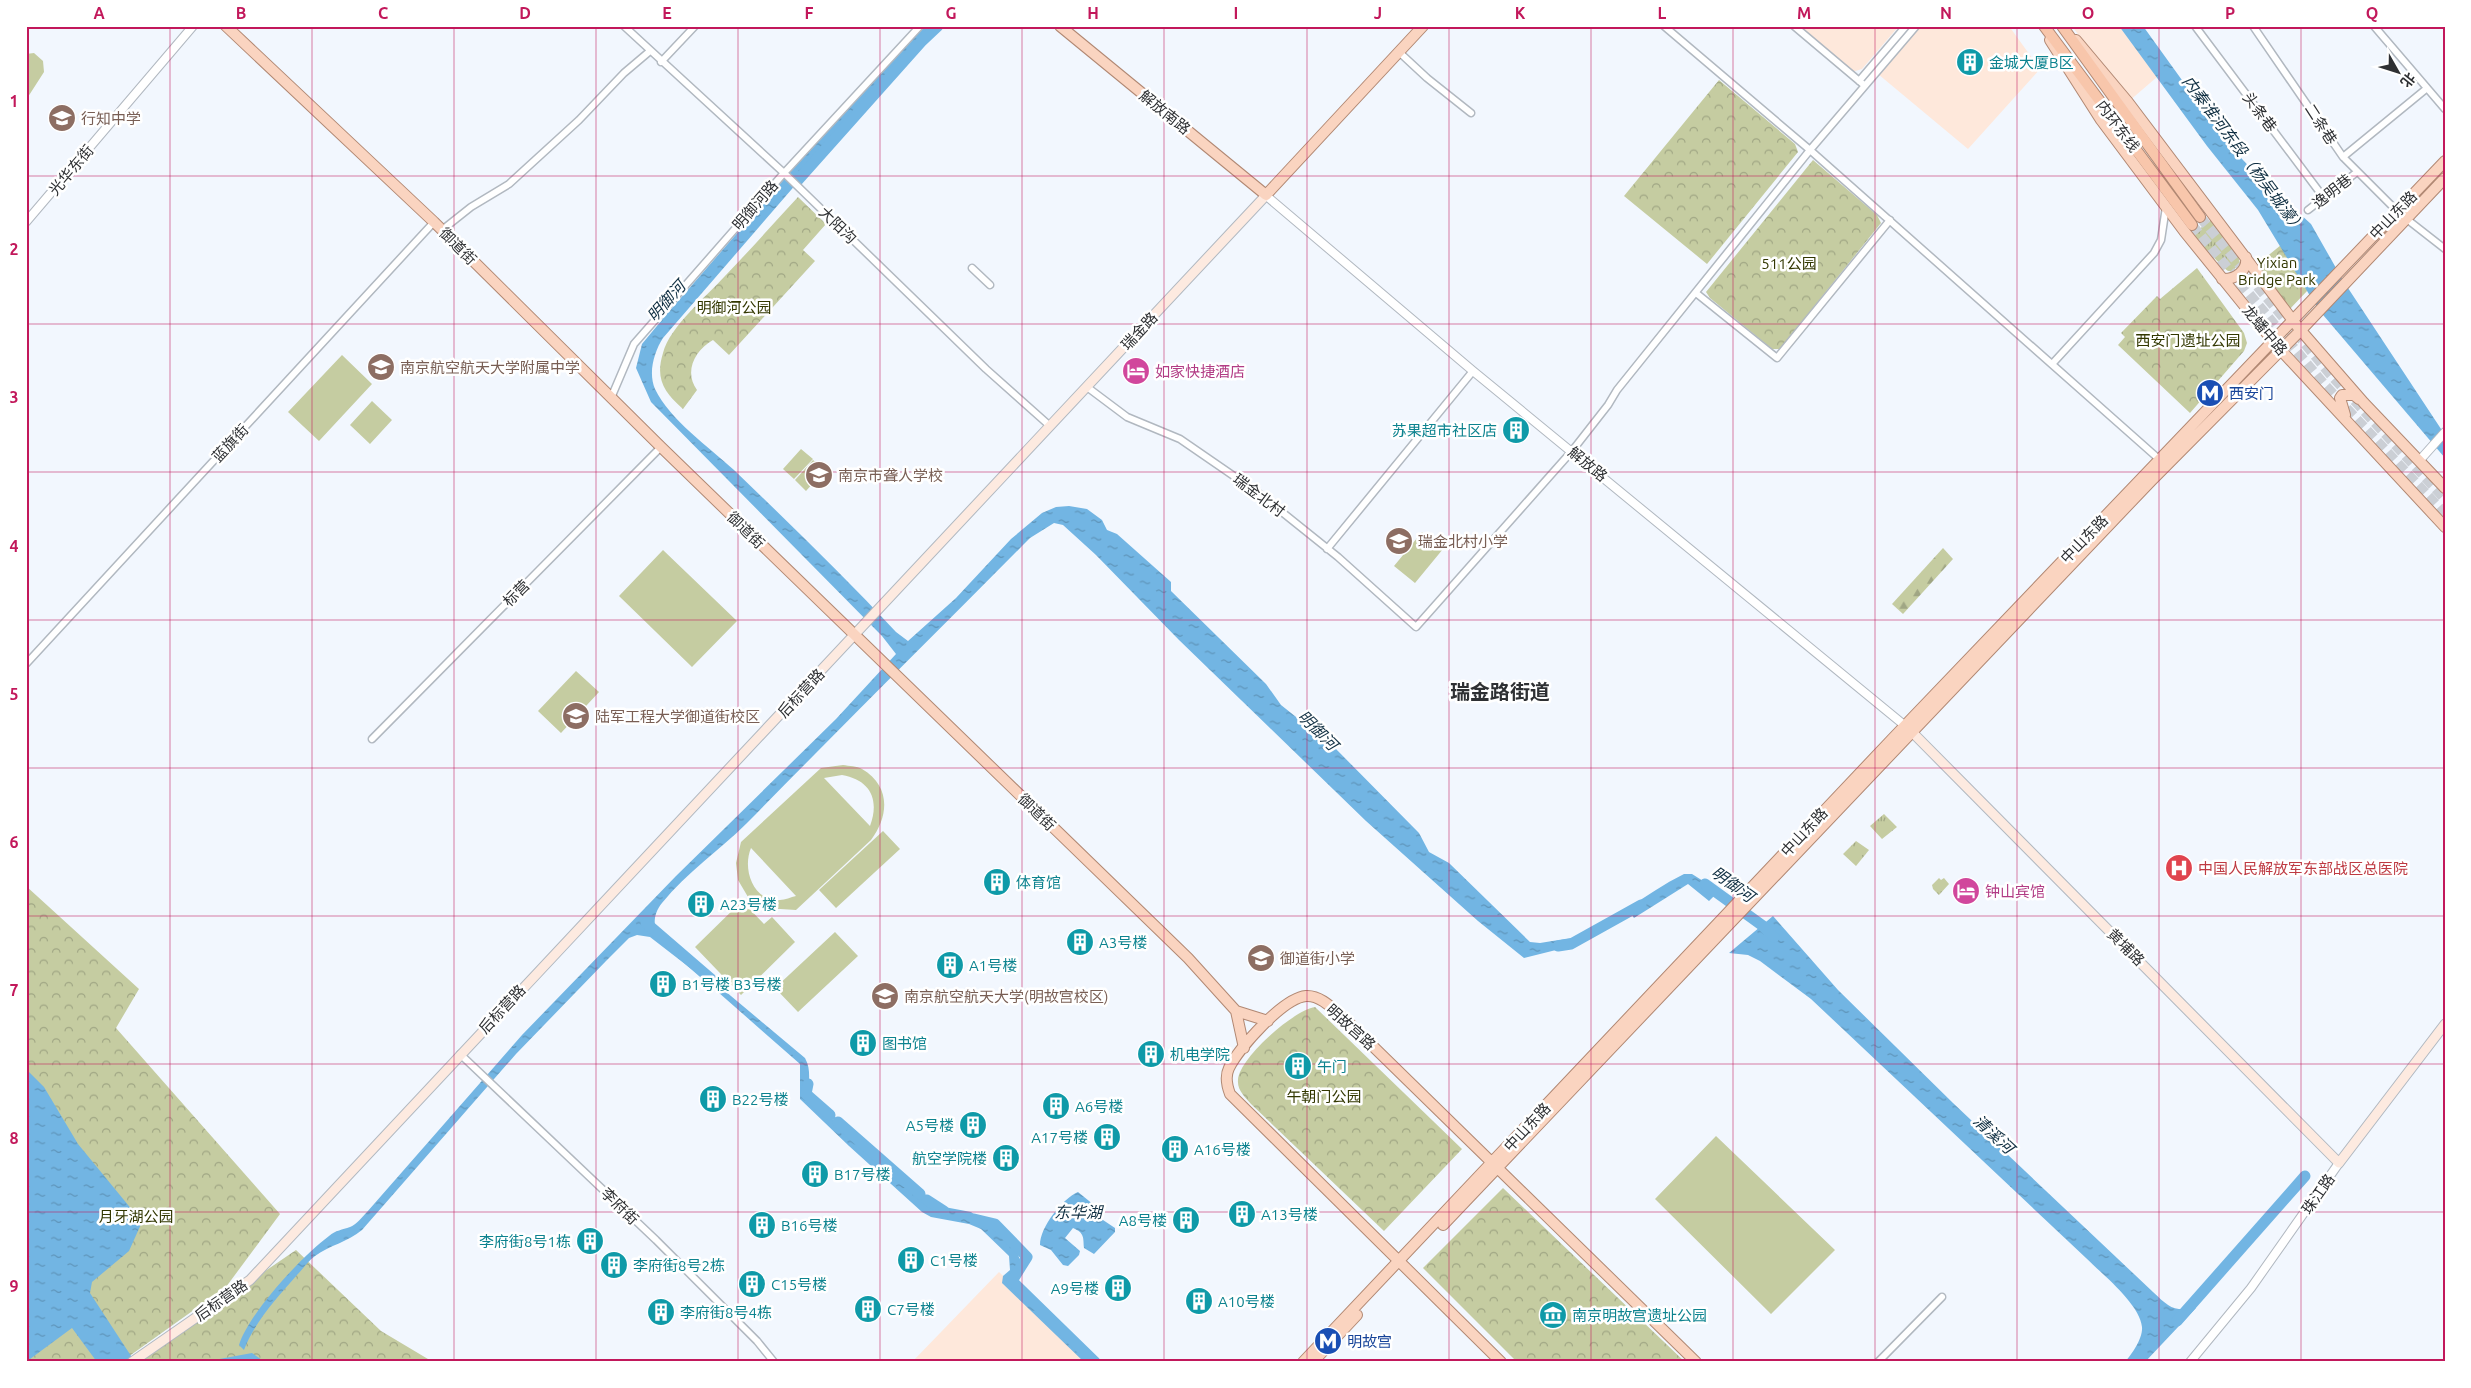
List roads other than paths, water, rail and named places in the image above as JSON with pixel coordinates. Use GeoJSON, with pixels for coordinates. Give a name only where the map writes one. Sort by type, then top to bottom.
{"type":"FeatureCollection","features":[{"type":"Feature","properties":{"kind":"highway","name":"内环东线"},"geometry":{"type":"LineString","coordinates":[[2043,26],[2192,225]]}},
{"type":"Feature","properties":{"kind":"highway","name":"内环东线"},"geometry":{"type":"LineString","coordinates":[[2063,26],[2200,217]]}},
{"type":"Feature","properties":{"kind":"main road","name":"御道街"},"geometry":{"type":"LineString","coordinates":[[226,26],[434,222],[661,447],[1188,958],[1236,1011],[1244,1048]]}},
{"type":"Feature","properties":{"kind":"main road","name":"瑞金路"},"geometry":{"type":"LineString","coordinates":[[855,636],[1423,26]]}},
{"type":"Feature","properties":{"kind":"main road","name":"龙蟠中路"},"geometry":{"type":"LineString","coordinates":[[2043,26],[2065,66],[2101,120],[2222,279],[2281,350],[2348,420],[2445,527]]}},
{"type":"Feature","properties":{"kind":"main road","name":"龙蟠中路"},"geometry":{"type":"LineString","coordinates":[[2063,26],[2128,102],[2301,330],[2364,403],[2445,488]]}},
{"type":"Feature","properties":{"kind":"main road"},"geometry":{"type":"LineString","coordinates":[[1062,27],[1137,89]]}},
{"type":"Feature","properties":{"kind":"main road","name":"中山东路"},"geometry":{"type":"LineString","coordinates":[[1908,728],[2301,330],[2349,279],[2445,161]]}},
{"type":"Feature","properties":{"kind":"main road","name":"中山东路"},"geometry":{"type":"LineString","coordinates":[[1313,1362],[1401,1265],[2293,320],[2342,269],[2401,214],[2445,178]]}},
{"type":"Feature","properties":{"kind":"main road"},"geometry":{"type":"LineString","coordinates":[[2222,279],[2232,279],[2241,272],[2247,263],[2246,257]]}},
{"type":"Feature","properties":{"kind":"main road"},"geometry":{"type":"LineString","coordinates":[[2348,420],[2341,408],[2340,398],[2342,395],[2354,395],[2364,403]]}},
{"type":"Feature","properties":{"kind":"main road","name":"后标营路"},"geometry":{"type":"LineString","coordinates":[[132,1362],[250,1280],[460,1054],[855,636]]}},
{"type":"Feature","properties":{"kind":"main road","name":"黄埔路"},"geometry":{"type":"LineString","coordinates":[[1908,728],[2339,1163]]}},
{"type":"Feature","properties":{"kind":"main road","name":"明故宫路"},"geometry":{"type":"LineString","coordinates":[[1501,1362],[1233,1100],[1228,1088],[1229,1069],[1244,1048],[1268,1021],[1298,998],[1308,996],[1320,999],[1345,1019],[1696,1362]]}},
{"type":"Feature","properties":{"kind":"main road"},"geometry":{"type":"LineString","coordinates":[[1236,1011],[1268,1021]]}},
{"type":"Feature","properties":{"kind":"main road","name":"珠江路"},"geometry":{"type":"LineString","coordinates":[[2339,1163],[2445,1024]]}},
{"type":"Feature","properties":{"kind":"main road","name":"中山东路"},"geometry":{"type":"LineString","coordinates":[[1303,1362],[1401,1265]]}},
{"type":"Feature","properties":{"kind":"street","name":"光华东街"},"geometry":{"type":"LineString","coordinates":[[26,222],[193,26]]}},
{"type":"Feature","properties":{"kind":"street","name":"大阳沟"},"geometry":{"type":"LineString","coordinates":[[624,26],[784,173],[986,370],[1050,426]]}},
{"type":"Feature","properties":{"kind":"street"},"geometry":{"type":"LineString","coordinates":[[661,62],[695,26]]}},
{"type":"Feature","properties":{"kind":"street","name":"明御河路"},"geometry":{"type":"LineString","coordinates":[[611,398],[634,344],[784,173],[920,26]]}},
{"type":"Feature","properties":{"kind":"street"},"geometry":{"type":"LineString","coordinates":[[1664,26],[1810,150],[2053,363],[2160,460]]}},
{"type":"Feature","properties":{"kind":"street"},"geometry":{"type":"LineString","coordinates":[[1794,26],[1861,83]]}},
{"type":"Feature","properties":{"kind":"street"},"geometry":{"type":"LineString","coordinates":[[1572,451],[1608,405],[1616,390],[1810,150],[1906,26]]}},
{"type":"Feature","properties":{"kind":"street"},"geometry":{"type":"LineString","coordinates":[[1861,83],[1916,26]]}},
{"type":"Feature","properties":{"kind":"street","name":"头条巷"},"geometry":{"type":"LineString","coordinates":[[2195,26],[2324,198]]}},
{"type":"Feature","properties":{"kind":"street","name":"二条巷"},"geometry":{"type":"LineString","coordinates":[[2254,26],[2343,157],[2401,214],[2445,249]]}},
{"type":"Feature","properties":{"kind":"street"},"geometry":{"type":"LineString","coordinates":[[2374,26],[2426,89],[2442,101],[2445,109]]}},
{"type":"Feature","properties":{"kind":"street"},"geometry":{"type":"LineString","coordinates":[[442,230],[471,207],[509,184],[579,120],[624,73],[650,51]]}},
{"type":"Feature","properties":{"kind":"street"},"geometry":{"type":"LineString","coordinates":[[1399,52],[1427,78],[1471,112]]}},
{"type":"Feature","properties":{"kind":"street","name":"解放南路"},"geometry":{"type":"LineString","coordinates":[[1137,89],[1266,195]]}},
{"type":"Feature","properties":{"kind":"street"},"geometry":{"type":"LineString","coordinates":[[2343,157],[2426,89]]}},
{"type":"Feature","properties":{"kind":"street","name":"逸明巷"},"geometry":{"type":"LineString","coordinates":[[2308,210],[2357,172]]}},
{"type":"Feature","properties":{"kind":"street","name":"解放路"},"geometry":{"type":"LineString","coordinates":[[1266,195],[1473,371],[1908,728]]}},
{"type":"Feature","properties":{"kind":"street"},"geometry":{"type":"LineString","coordinates":[[2053,363],[2154,253],[2162,240],[2166,207]]}},
{"type":"Feature","properties":{"kind":"street"},"geometry":{"type":"LineString","coordinates":[[1696,293],[1777,358],[1890,220]]}},
{"type":"Feature","properties":{"kind":"street","name":"蓝旗街"},"geometry":{"type":"LineString","coordinates":[[26,664],[434,222]]}},
{"type":"Feature","properties":{"kind":"street"},"geometry":{"type":"LineString","coordinates":[[972,268],[990,286]]}},
{"type":"Feature","properties":{"kind":"street"},"geometry":{"type":"LineString","coordinates":[[1327,549],[1473,371]]}},
{"type":"Feature","properties":{"kind":"street","name":"瑞金北村"},"geometry":{"type":"LineString","coordinates":[[1086,387],[1127,417],[1180,440],[1257,492],[1327,549],[1416,627],[1572,451]]}},
{"type":"Feature","properties":{"kind":"street"},"geometry":{"type":"LineString","coordinates":[[2419,461],[2445,432]]}},
{"type":"Feature","properties":{"kind":"street","name":"标营"},"geometry":{"type":"LineString","coordinates":[[372,739],[661,447]]}},
{"type":"Feature","properties":{"kind":"street","name":"李府街"},"geometry":{"type":"LineString","coordinates":[[460,1054],[656,1240],[757,1342],[774,1362]]}},
{"type":"Feature","properties":{"kind":"street","name":"珠江路"},"geometry":{"type":"LineString","coordinates":[[2190,1362],[2251,1288],[2339,1163]]}},
{"type":"Feature","properties":{"kind":"street"},"geometry":{"type":"LineString","coordinates":[[1878,1362],[1942,1297]]}},
{"type":"Feature","properties":{"kind":"water"},"geometry":{"type":"Polygon","coordinates":[[[917,26],[946,26],[928,36],[914,48],[663,338],[655,356],[652,376],[655,389],[670,412],[734,470],[896,632],[908,641],[956,598],[1011,539],[1042,513],[1056,507],[1069,506],[1087,509],[1102,520],[1107,530],[1117,534],[1171,582],[1171,591],[1266,684],[1281,705],[1335,748],[1419,833],[1429,852],[1449,863],[1530,942],[1540,943],[1571,938],[1572,946],[1524,958],[1478,921],[1366,821],[1179,640],[1096,555],[1063,525],[1054,523],[1030,538],[737,833],[682,881],[659,907],[655,926],[657,934],[805,1058],[809,1068],[811,1099],[900,1182],[922,1198],[939,1206],[971,1212],[998,1231],[1016,1249],[1020,1260],[1013,1281],[1095,1362],[1084,1362],[1002,1283],[1003,1276],[1010,1270],[1009,1256],[981,1229],[969,1224],[931,1217],[922,1212],[800,1099],[800,1064],[694,971],[650,937],[637,935],[629,938],[516,1054],[362,1230],[351,1238],[312,1258],[267,1310],[254,1329],[244,1350],[239,1345],[253,1317],[291,1271],[332,1234],[359,1221],[522,1035],[676,876],[836,719],[896,654],[882,636],[651,402],[636,368],[642,344],[917,26]]]}},
{"type":"Feature","properties":{"kind":"water"},"geometry":{"type":"Polygon","coordinates":[[[2119,26],[2143,26],[2228,144],[2258,176],[2311,224],[2344,282],[2445,435],[2445,458],[2318,309],[2258,210],[2207,146],[2119,26]]]}},
{"type":"Feature","properties":{"kind":"water"},"geometry":{"type":"Polygon","coordinates":[[[1684,874],[1692,874],[1719,891],[1709,901],[1688,884],[1634,918],[1627,909],[1655,890],[1684,874]]]}},
{"type":"Feature","properties":{"kind":"water"},"geometry":{"type":"Polygon","coordinates":[[[1773,916],[1838,990],[1953,1103],[2158,1297],[2177,1309],[2196,1308],[2145,1362],[2125,1362],[2139,1341],[2142,1327],[2135,1309],[2110,1281],[1811,999],[1760,961],[1748,955],[1729,953],[1773,916]]]}},
{"type":"Feature","properties":{"kind":"water"},"geometry":{"type":"Polygon","coordinates":[[[26,1069],[44,1087],[78,1144],[142,1222],[129,1251],[92,1282],[90,1293],[135,1362],[97,1362],[72,1328],[26,1362],[26,1069]]]}},
{"type":"Feature","properties":{"kind":"water","name":"东华湖"},"geometry":{"type":"Polygon","coordinates":[[[1078,1192],[1094,1205],[1103,1220],[1115,1228],[1115,1232],[1094,1254],[1084,1248],[1081,1234],[1073,1228],[1065,1238],[1080,1251],[1079,1255],[1068,1266],[1063,1265],[1051,1250],[1040,1245],[1044,1230],[1053,1214],[1065,1201],[1078,1192]]]}},
{"type":"Feature","properties":{"kind":"water"},"geometry":{"type":"Polygon","coordinates":[[[252,1353],[265,1362],[211,1362],[214,1360],[252,1353]]]}},
{"type":"Feature","properties":{"kind":"waterway","name":"明御河"},"geometry":{"type":"LineString","coordinates":[[798,180],[921,42],[938,26]]}},
{"type":"Feature","properties":{"kind":"waterway","name":"明御河"},"geometry":{"type":"LineString","coordinates":[[1705,884],[1763,926],[1774,937]]}},
{"type":"Feature","properties":{"kind":"waterway","name":"明御河"},"geometry":{"type":"LineString","coordinates":[[1558,946],[1571,944],[1641,905]]}},
{"type":"Feature","properties":{"kind":"waterway"},"geometry":{"type":"LineString","coordinates":[[646,923],[711,979]]}},
{"type":"Feature","properties":{"kind":"waterway"},"geometry":{"type":"LineString","coordinates":[[808,1084],[806,1094],[830,1115]]}},
{"type":"Feature","properties":{"kind":"waterway"},"geometry":{"type":"LineString","coordinates":[[838,1122],[920,1194]]}},
{"type":"Feature","properties":{"kind":"waterway"},"geometry":{"type":"LineString","coordinates":[[2177,1321],[2305,1176]]}},
{"type":"Feature","properties":{"kind":"waterway"},"geometry":{"type":"LineString","coordinates":[[927,1200],[944,1211]]}},
{"type":"Feature","properties":{"kind":"waterway"},"geometry":{"type":"LineString","coordinates":[[974,1219],[995,1224],[1027,1257],[1012,1281],[1095,1362]]}},
{"type":"Feature","properties":{"kind":"tunnel"},"geometry":{"type":"LineString","coordinates":[[2200,217],[2330,374],[2445,499]]}},
{"type":"Feature","properties":{"kind":"tunnel"},"geometry":{"type":"LineString","coordinates":[[2192,225],[2323,383],[2445,514]]}},
{"type":"Feature","properties":{"kind":"place","name":"金城大厦B区"},"geometry":{"type":"Point","coordinates":[1970,62]}},
{"type":"Feature","properties":{"kind":"place","name":"行知中学"},"geometry":{"type":"Point","coordinates":[62,118]}},
{"type":"Feature","properties":{"kind":"place","name":"南京航空航天大学附属中学"},"geometry":{"type":"Point","coordinates":[381,367]}},
{"type":"Feature","properties":{"kind":"place","name":"如家快捷酒店"},"geometry":{"type":"Point","coordinates":[1136,371]}},
{"type":"Feature","properties":{"kind":"place","name":"西安门"},"geometry":{"type":"Point","coordinates":[2210,393]}},
{"type":"Feature","properties":{"kind":"place","name":"苏果超市社区店"},"geometry":{"type":"Point","coordinates":[1516,430]}},
{"type":"Feature","properties":{"kind":"place","name":"南京市聋人学校"},"geometry":{"type":"Point","coordinates":[819,475]}},
{"type":"Feature","properties":{"kind":"place","name":"瑞金北村小学"},"geometry":{"type":"Point","coordinates":[1399,541]}},
{"type":"Feature","properties":{"kind":"place","name":"陆军工程大学御道街校区"},"geometry":{"type":"Point","coordinates":[576,716]}},
{"type":"Feature","properties":{"kind":"place","name":"中国人民解放军东部战区总医院"},"geometry":{"type":"Point","coordinates":[2179,868]}},
{"type":"Feature","properties":{"kind":"place","name":"体育馆"},"geometry":{"type":"Point","coordinates":[997,882]}},
{"type":"Feature","properties":{"kind":"place","name":"钟山宾馆"},"geometry":{"type":"Point","coordinates":[1966,891]}},
{"type":"Feature","properties":{"kind":"place","name":"A23号楼"},"geometry":{"type":"Point","coordinates":[701,904]}},
{"type":"Feature","properties":{"kind":"place","name":"A3号楼"},"geometry":{"type":"Point","coordinates":[1080,942]}},
{"type":"Feature","properties":{"kind":"place","name":"御道街小学"},"geometry":{"type":"Point","coordinates":[1261,958]}},
{"type":"Feature","properties":{"kind":"place","name":"A1号楼"},"geometry":{"type":"Point","coordinates":[950,965]}},
{"type":"Feature","properties":{"kind":"place","name":"B1号楼 B3号楼"},"geometry":{"type":"Point","coordinates":[663,984]}},
{"type":"Feature","properties":{"kind":"place","name":"南京航空航天大学(明故宫校区)"},"geometry":{"type":"Point","coordinates":[885,996]}},
{"type":"Feature","properties":{"kind":"place","name":"图书馆"},"geometry":{"type":"Point","coordinates":[863,1043]}},
{"type":"Feature","properties":{"kind":"place","name":"机电学院"},"geometry":{"type":"Point","coordinates":[1151,1054]}},
{"type":"Feature","properties":{"kind":"place","name":"午门"},"geometry":{"type":"Point","coordinates":[1298,1066]}},
{"type":"Feature","properties":{"kind":"place","name":"B22号楼"},"geometry":{"type":"Point","coordinates":[713,1099]}},
{"type":"Feature","properties":{"kind":"place","name":"A6号楼"},"geometry":{"type":"Point","coordinates":[1056,1106]}},
{"type":"Feature","properties":{"kind":"place","name":"A5号楼"},"geometry":{"type":"Point","coordinates":[973,1125]}},
{"type":"Feature","properties":{"kind":"place","name":"A17号楼"},"geometry":{"type":"Point","coordinates":[1107,1137]}},
{"type":"Feature","properties":{"kind":"place","name":"A16号楼"},"geometry":{"type":"Point","coordinates":[1175,1149]}},
{"type":"Feature","properties":{"kind":"place","name":"航空学院楼"},"geometry":{"type":"Point","coordinates":[1006,1158]}},
{"type":"Feature","properties":{"kind":"place","name":"B17号楼"},"geometry":{"type":"Point","coordinates":[815,1174]}},
{"type":"Feature","properties":{"kind":"place","name":"A13号楼"},"geometry":{"type":"Point","coordinates":[1242,1214]}},
{"type":"Feature","properties":{"kind":"place","name":"A8号楼"},"geometry":{"type":"Point","coordinates":[1186,1220]}},
{"type":"Feature","properties":{"kind":"place","name":"B16号楼"},"geometry":{"type":"Point","coordinates":[762,1225]}},
{"type":"Feature","properties":{"kind":"place","name":"李府街8号1栋"},"geometry":{"type":"Point","coordinates":[590,1241]}},
{"type":"Feature","properties":{"kind":"place","name":"C1号楼"},"geometry":{"type":"Point","coordinates":[911,1260]}},
{"type":"Feature","properties":{"kind":"place","name":"李府街8号2栋"},"geometry":{"type":"Point","coordinates":[614,1265]}},
{"type":"Feature","properties":{"kind":"place","name":"C15号楼"},"geometry":{"type":"Point","coordinates":[752,1284]}},
{"type":"Feature","properties":{"kind":"place","name":"A9号楼"},"geometry":{"type":"Point","coordinates":[1118,1288]}},
{"type":"Feature","properties":{"kind":"place","name":"A10号楼"},"geometry":{"type":"Point","coordinates":[1199,1301]}},
{"type":"Feature","properties":{"kind":"place","name":"C7号楼"},"geometry":{"type":"Point","coordinates":[868,1309]}},
{"type":"Feature","properties":{"kind":"place","name":"李府街8号4栋"},"geometry":{"type":"Point","coordinates":[661,1312]}},
{"type":"Feature","properties":{"kind":"place","name":"南京明故宫遗址公园"},"geometry":{"type":"Point","coordinates":[1553,1315]}},
{"type":"Feature","properties":{"kind":"place","name":"明故宫"},"geometry":{"type":"Point","coordinates":[1328,1341]}},
{"type":"Feature","properties":{"kind":"district","name":"瑞金路街道"},"geometry":{"type":"Point","coordinates":[1500,691]}},
{"type":"Feature","properties":{"kind":"water label","name":"内秦淮河东段（杨吴城濠）"},"geometry":{"type":"Point","coordinates":[2244,154]}},
{"type":"Feature","properties":{"kind":"water label","name":"清溪河"},"geometry":{"type":"Point","coordinates":[1994,1134]}},
{"type":"Feature","properties":{"kind":"park label","name":"511公园"},"geometry":{"type":"Point","coordinates":[1789,263]}},
{"type":"Feature","properties":{"kind":"park label","name":"Yixian Bridge Park"},"geometry":{"type":"Point","coordinates":[2277,270]}},
{"type":"Feature","properties":{"kind":"park label","name":"明御河公园"},"geometry":{"type":"Point","coordinates":[734,307]}},
{"type":"Feature","properties":{"kind":"park label","name":"西安门遗址公园"},"geometry":{"type":"Point","coordinates":[2188,340]}},
{"type":"Feature","properties":{"kind":"park label","name":"午朝门公园"},"geometry":{"type":"Point","coordinates":[1324,1096]}},
{"type":"Feature","properties":{"kind":"park label","name":"月牙湖公园"},"geometry":{"type":"Point","coordinates":[136,1216]}}]}
